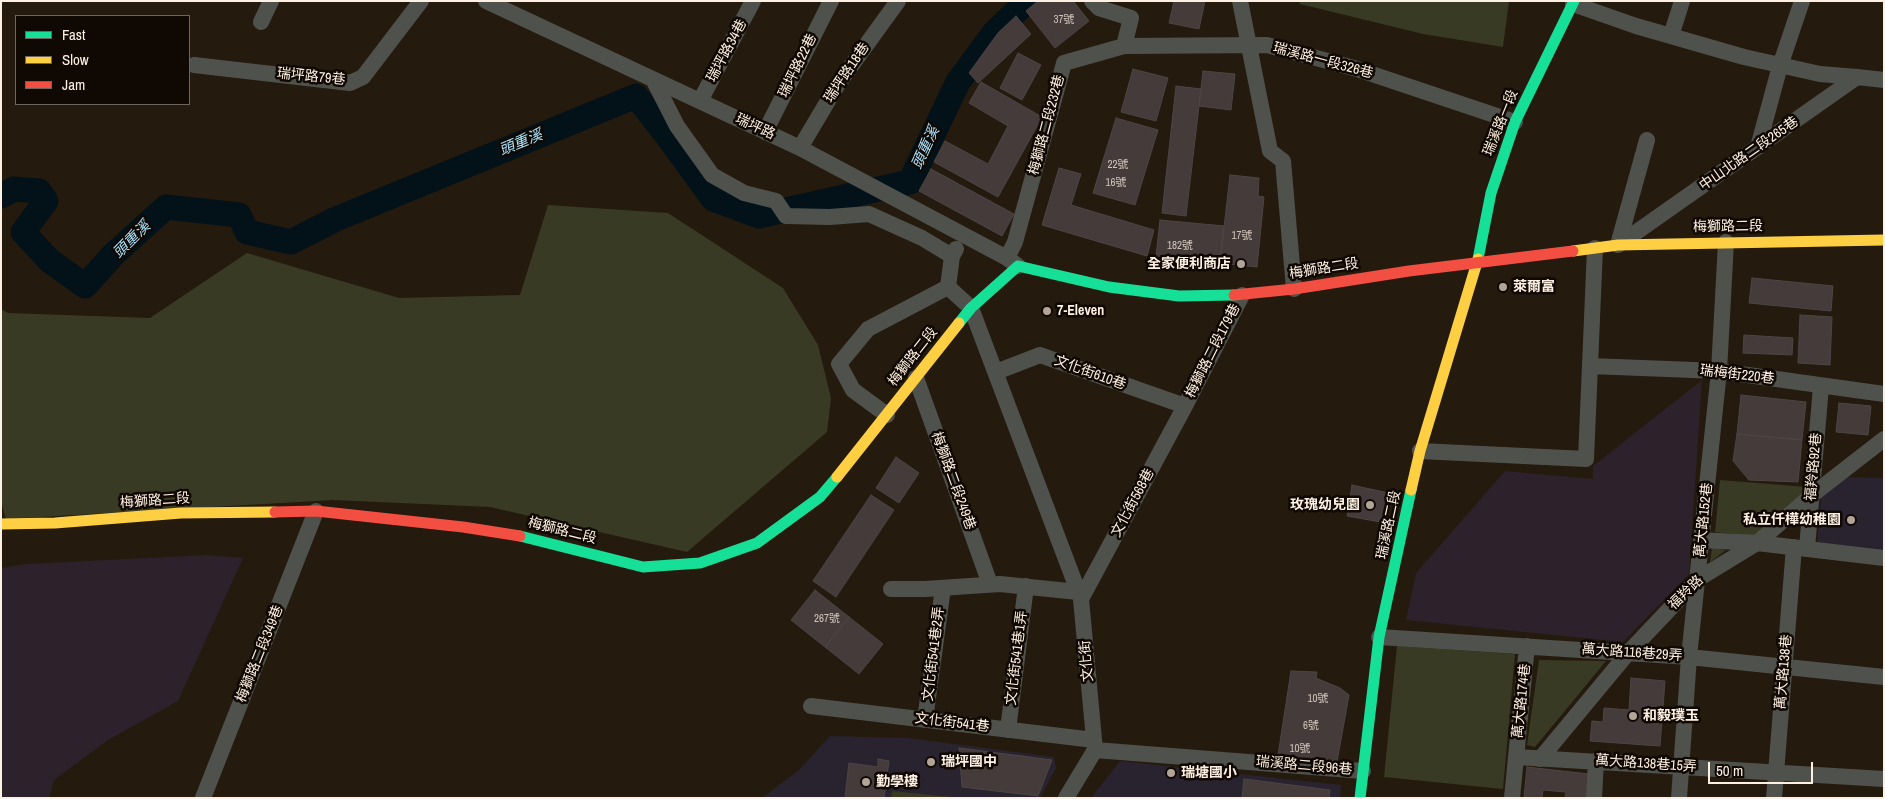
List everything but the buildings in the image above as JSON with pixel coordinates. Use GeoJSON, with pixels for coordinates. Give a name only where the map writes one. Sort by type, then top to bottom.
{"type":"FeatureCollection","features":[{"type":"Feature","properties":{"kind":"street"},"geometry":{"type":"LineString","coordinates":[[261,22],[271,1]]}},
{"type":"Feature","properties":{"kind":"street","name":"瑞坪路79巷"},"geometry":{"type":"LineString","coordinates":[[194,64],[350,83],[363,77],[421,1]]}},
{"type":"Feature","properties":{"kind":"street","name":"瑞坪路34巷"},"geometry":{"type":"LineString","coordinates":[[700,102],[753,1]]}},
{"type":"Feature","properties":{"kind":"street","name":"瑞坪路22巷"},"geometry":{"type":"LineString","coordinates":[[765,132],[831,1]]}},
{"type":"Feature","properties":{"kind":"street","name":"瑞坪路18巷"},"geometry":{"type":"LineString","coordinates":[[800,148],[838,84],[898,1]]}},
{"type":"Feature","properties":{"kind":"street"},"geometry":{"type":"LineString","coordinates":[[1092,1],[1099,8],[1131,18],[1124,46]]}},
{"type":"Feature","properties":{"kind":"street"},"geometry":{"type":"LineString","coordinates":[[1240,1],[1270,152],[1283,161],[1294,289]]}},
{"type":"Feature","properties":{"kind":"street"},"geometry":{"type":"LineString","coordinates":[[1671,36],[1682,1]]}},
{"type":"Feature","properties":{"kind":"street"},"geometry":{"type":"LineString","coordinates":[[1758,147],[1780,66],[1802,1]]}},
{"type":"Feature","properties":{"kind":"street","name":"瑞坪路"},"geometry":{"type":"LineString","coordinates":[[492,2],[800,148],[1012,262]]}},
{"type":"Feature","properties":{"kind":"street"},"geometry":{"type":"LineString","coordinates":[[1574,3],[1671,36],[1780,66],[1820,74],[1884,80]]}},
{"type":"Feature","properties":{"kind":"street","name":"瑞溪路一段"},"geometry":{"type":"LineString","coordinates":[[1477,264],[1490,193],[1515,122],[1574,3]]}},
{"type":"Feature","properties":{"kind":"street","name":"瑞溪路一段326巷"},"geometry":{"type":"LineString","coordinates":[[1124,46],[1267,46],[1354,68],[1515,122]]}},
{"type":"Feature","properties":{"kind":"street","name":"梅獅路二段232巷"},"geometry":{"type":"LineString","coordinates":[[1012,262],[1015,242],[1064,63],[1124,46]]}},
{"type":"Feature","properties":{"kind":"street","name":"中山北路二段265巷"},"geometry":{"type":"LineString","coordinates":[[1618,245],[1847,86],[1856,77]]}},
{"type":"Feature","properties":{"kind":"street"},"geometry":{"type":"LineString","coordinates":[[653,79],[676,126],[712,175],[744,193],[776,201],[786,216],[830,217],[869,214],[922,238],[952,256]]}},
{"type":"Feature","properties":{"kind":"street"},"geometry":{"type":"LineString","coordinates":[[1618,245],[1648,140]]}},
{"type":"Feature","properties":{"kind":"street"},"geometry":{"type":"LineString","coordinates":[[948,288],[952,256],[964,235]]}},
{"type":"Feature","properties":{"kind":"street","name":"梅獅路二段"},"geometry":{"type":"LineString","coordinates":[[1,524],[55,523],[181,513],[316,511],[463,526],[516,535],[643,567],[700,562],[757,542],[820,497],[971,308],[1012,262],[1109,287],[1179,296],[1242,295],[1409,271],[1618,245],[1884,240]]}},
{"type":"Feature","properties":{"kind":"street","name":"萬大路152巷"},"geometry":{"type":"LineString","coordinates":[[1679,798],[1689,657],[1719,371],[1726,242]]}},
{"type":"Feature","properties":{"kind":"street"},"geometry":{"type":"LineString","coordinates":[[1420,451],[1586,459],[1595,248]]}},
{"type":"Feature","properties":{"kind":"street","name":"瑞溪路二段"},"geometry":{"type":"LineString","coordinates":[[1360,798],[1379,637],[1420,451],[1477,264]]}},
{"type":"Feature","properties":{"kind":"street"},"geometry":{"type":"LineString","coordinates":[[948,288],[971,308]]}},
{"type":"Feature","properties":{"kind":"street"},"geometry":{"type":"LineString","coordinates":[[886,415],[853,390],[839,364],[868,329],[948,288]]}},
{"type":"Feature","properties":{"kind":"street","name":"梅獅路二段179巷"},"geometry":{"type":"LineString","coordinates":[[1185,406],[1242,295]]}},
{"type":"Feature","properties":{"kind":"street","name":"文化街"},"geometry":{"type":"LineString","coordinates":[[971,308],[1079,595],[1094,745]]}},
{"type":"Feature","properties":{"kind":"street","name":"文化街610巷"},"geometry":{"type":"LineString","coordinates":[[996,372],[1040,355],[1185,406]]}},
{"type":"Feature","properties":{"kind":"street","name":"瑞梅街220巷"},"geometry":{"type":"LineString","coordinates":[[1590,366],[1719,371],[1884,394]]}},
{"type":"Feature","properties":{"kind":"street","name":"梅獅路二段249巷"},"geometry":{"type":"LineString","coordinates":[[916,378],[990,584]]}},
{"type":"Feature","properties":{"kind":"street","name":"福羚路92巷"},"geometry":{"type":"LineString","coordinates":[[1801,548],[1812,495],[1821,386]]}},
{"type":"Feature","properties":{"kind":"street","name":"文化街568巷"},"geometry":{"type":"LineString","coordinates":[[1079,595],[1185,406]]}},
{"type":"Feature","properties":{"kind":"street","name":"福羚路"},"geometry":{"type":"LineString","coordinates":[[1540,758],[1628,653],[1698,579],[1757,543],[1812,495],[1884,439]]}},
{"type":"Feature","properties":{"kind":"street","name":"梅獅路二段349巷"},"geometry":{"type":"LineString","coordinates":[[203,798],[316,511]]}},
{"type":"Feature","properties":{"kind":"street"},"geometry":{"type":"LineString","coordinates":[[1702,540],[1757,543],[1884,558]]}},
{"type":"Feature","properties":{"kind":"street","name":"萬大路138巷"},"geometry":{"type":"LineString","coordinates":[[1774,798],[1785,666],[1801,548]]}},
{"type":"Feature","properties":{"kind":"street"},"geometry":{"type":"LineString","coordinates":[[891,589],[943,588],[990,584],[1026,586],[1079,595]]}},
{"type":"Feature","properties":{"kind":"street","name":"文化街541巷1弄"},"geometry":{"type":"LineString","coordinates":[[1008,730],[1026,586]]}},
{"type":"Feature","properties":{"kind":"street","name":"文化街541巷2弄"},"geometry":{"type":"LineString","coordinates":[[925,720],[943,588]]}},
{"type":"Feature","properties":{"kind":"street","name":"萬大路116巷29弄"},"geometry":{"type":"LineString","coordinates":[[1379,637],[1689,657],[1884,677]]}},
{"type":"Feature","properties":{"kind":"street","name":"萬大路174巷"},"geometry":{"type":"LineString","coordinates":[[1512,798],[1527,646]]}},
{"type":"Feature","properties":{"kind":"street","name":"文化街541巷"},"geometry":{"type":"LineString","coordinates":[[811,706],[1008,730],[1094,745]]}},
{"type":"Feature","properties":{"kind":"street"},"geometry":{"type":"LineString","coordinates":[[1066,798],[1094,745]]}},
{"type":"Feature","properties":{"kind":"street","name":"瑞溪路二段96巷"},"geometry":{"type":"LineString","coordinates":[[1094,745],[1364,771]]}},
{"type":"Feature","properties":{"kind":"street","name":"萬大路138巷15弄"},"geometry":{"type":"LineString","coordinates":[[1516,757],[1884,780]]}},
{"type":"Feature","properties":{"kind":"street"},"geometry":{"type":"LineString","coordinates":[[1594,798],[1596,761]]}},
{"type":"Feature","properties":{"kind":"shaded area"},"geometry":{"type":"Polygon","coordinates":[[[1702,380],[1689,574],[1623,642],[1406,620],[1416,573],[1505,471],[1593,479],[1593,466],[1702,380]]]}},
{"type":"Feature","properties":{"kind":"shaded area","name":"私立仟樺幼稚園"},"geometry":{"type":"Polygon","coordinates":[[[1846,477],[1884,478],[1884,550],[1817,542],[1821,498],[1846,477]]]}},
{"type":"Feature","properties":{"kind":"shaded area"},"geometry":{"type":"Polygon","coordinates":[[[206,555],[243,558],[178,701],[108,740],[54,780],[49,798],[1,798],[1,568],[26,564],[206,555]]]}},
{"type":"Feature","properties":{"kind":"shaded area","name":"瑞坪國中"},"geometry":{"type":"Polygon","coordinates":[[[830,736],[909,738],[1054,757],[1056,768],[1040,798],[762,798],[799,770],[830,736]]]}},
{"type":"Feature","properties":{"kind":"shaded area","name":"瑞塘國小"},"geometry":{"type":"Polygon","coordinates":[[[1120,761],[1341,785],[1340,798],[1091,798],[1120,761]]]}},
{"type":"Feature","properties":{"kind":"green space"},"geometry":{"type":"Polygon","coordinates":[[[1299,1],[1509,1],[1503,47],[1423,34],[1300,4],[1299,1]]]}},
{"type":"Feature","properties":{"kind":"green space"},"geometry":{"type":"Polygon","coordinates":[[[548,205],[668,213],[783,288],[818,345],[831,398],[827,432],[687,552],[490,507],[333,500],[6,519],[1,502],[1,309],[8,313],[150,318],[247,253],[399,298],[520,295],[548,205]]]}},
{"type":"Feature","properties":{"kind":"green space"},"geometry":{"type":"Polygon","coordinates":[[[1720,480],[1807,487],[1806,492],[1754,536],[1715,532],[1720,480]]]}},
{"type":"Feature","properties":{"kind":"green space"},"geometry":{"type":"Polygon","coordinates":[[[1712,548],[1726,550],[1710,562],[1712,548]]]}},
{"type":"Feature","properties":{"kind":"green space"},"geometry":{"type":"Polygon","coordinates":[[[1397,646],[1515,654],[1503,789],[1384,777],[1397,646]]]}},
{"type":"Feature","properties":{"kind":"green space"},"geometry":{"type":"Polygon","coordinates":[[[1539,660],[1606,661],[1535,747],[1527,745],[1539,660]]]}},
{"type":"Feature","properties":{"kind":"green space"},"geometry":{"type":"Polygon","coordinates":[[[892,791],[962,798],[891,798],[892,791]]]}},
{"type":"Feature","properties":{"kind":"waterway","name":"頭重溪"},"geometry":{"type":"LineString","coordinates":[[1,196],[14,189],[39,191],[46,201],[23,232],[50,261],[85,286],[114,254],[166,207],[239,215],[247,232],[291,242],[336,219],[636,96],[713,199],[759,216],[910,182],[958,82],[994,33],[1027,1]]}},
{"type":"Feature","properties":{"kind":"traffic: fast"},"geometry":{"type":"LineString","coordinates":[[1478,259],[1491,193],[1515,122],[1574,1]]}},
{"type":"Feature","properties":{"kind":"traffic: fast"},"geometry":{"type":"LineString","coordinates":[[959,323],[971,308],[1018,266],[1109,287],[1179,296],[1234,295]]}},
{"type":"Feature","properties":{"kind":"traffic: fast"},"geometry":{"type":"LineString","coordinates":[[520,536],[643,567],[700,563],[757,543],[820,497],[837,477]]}},
{"type":"Feature","properties":{"kind":"traffic: fast"},"geometry":{"type":"LineString","coordinates":[[1360,798],[1379,637],[1411,490]]}},
{"type":"Feature","properties":{"kind":"traffic: slow"},"geometry":{"type":"LineString","coordinates":[[1573,251],[1618,245],[1884,240]]}},
{"type":"Feature","properties":{"kind":"traffic: slow"},"geometry":{"type":"LineString","coordinates":[[1411,490],[1420,451],[1478,259]]}},
{"type":"Feature","properties":{"kind":"traffic: slow"},"geometry":{"type":"LineString","coordinates":[[837,477],[959,323]]}},
{"type":"Feature","properties":{"kind":"traffic: slow"},"geometry":{"type":"LineString","coordinates":[[1,524],[55,523],[181,513],[275,512]]}},
{"type":"Feature","properties":{"kind":"traffic: jam"},"geometry":{"type":"LineString","coordinates":[[1234,295],[1294,289],[1409,271],[1573,251]]}},
{"type":"Feature","properties":{"kind":"traffic: jam"},"geometry":{"type":"LineString","coordinates":[[275,512],[316,511],[463,527],[520,536]]}},
{"type":"Feature","properties":{"kind":"place","name":"全家便利商店"},"geometry":{"type":"Point","coordinates":[1241,264]}},
{"type":"Feature","properties":{"kind":"place","name":"萊爾富"},"geometry":{"type":"Point","coordinates":[1503,287]}},
{"type":"Feature","properties":{"kind":"place","name":"7-Eleven"},"geometry":{"type":"Point","coordinates":[1047,311]}},
{"type":"Feature","properties":{"kind":"place","name":"玫瑰幼兒園"},"geometry":{"type":"Point","coordinates":[1370,505]}},
{"type":"Feature","properties":{"kind":"place","name":"私立仟樺幼稚園"},"geometry":{"type":"Point","coordinates":[1851,520]}},
{"type":"Feature","properties":{"kind":"place","name":"和毅璞玉"},"geometry":{"type":"Point","coordinates":[1633,716]}},
{"type":"Feature","properties":{"kind":"place","name":"瑞坪國中"},"geometry":{"type":"Point","coordinates":[931,762]}},
{"type":"Feature","properties":{"kind":"place","name":"瑞塘國小"},"geometry":{"type":"Point","coordinates":[1171,773]}},
{"type":"Feature","properties":{"kind":"place","name":"勤學樓"},"geometry":{"type":"Point","coordinates":[866,782]}}]}
